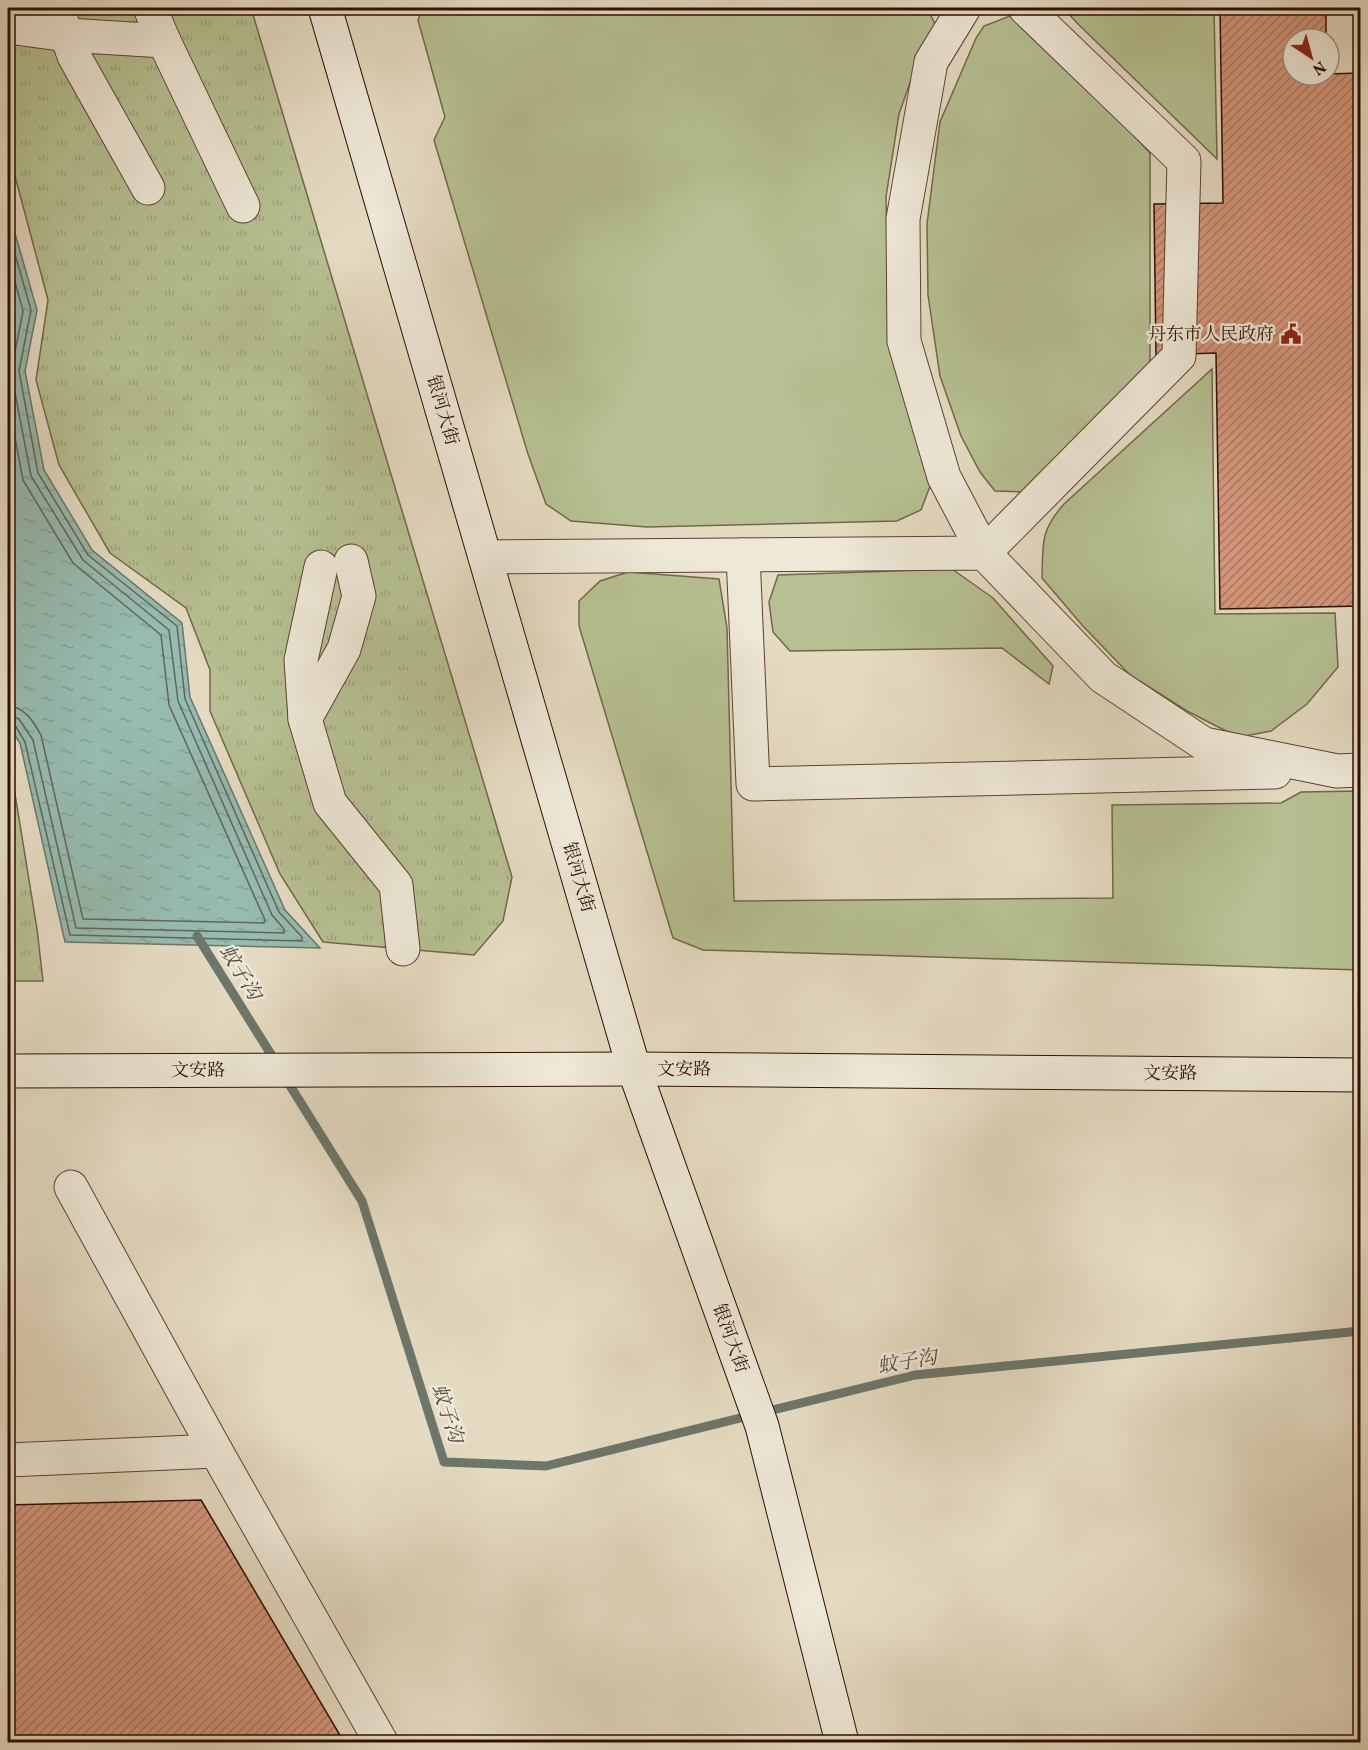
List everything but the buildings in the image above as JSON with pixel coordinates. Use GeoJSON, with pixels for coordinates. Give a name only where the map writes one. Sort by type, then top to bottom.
{"type":"FeatureCollection","features":[{"type":"Feature","properties":{"kind":"street"},"geometry":{"type":"LineString","coordinates":[[150,8],[243,206]]}},
{"type":"Feature","properties":{"kind":"street","name":"银河大街"},"geometry":{"type":"LineString","coordinates":[[325,8],[634,1068],[758,1414],[842,1743]]}},
{"type":"Feature","properties":{"kind":"street"},"geometry":{"type":"LineString","coordinates":[[964,8],[931,62],[903,219],[904,341],[944,477],[984,553],[1103,677],[1204,744],[1349,770]]}},
{"type":"Feature","properties":{"kind":"street"},"geometry":{"type":"LineString","coordinates":[[485,556],[984,553],[1179,356],[1184,161],[1025,8]]}},
{"type":"Feature","properties":{"kind":"street"},"geometry":{"type":"LineString","coordinates":[[8,27],[62,21],[164,41]]}},
{"type":"Feature","properties":{"kind":"street"},"geometry":{"type":"LineString","coordinates":[[62,21],[74,56],[148,188]]}},
{"type":"Feature","properties":{"kind":"street"},"geometry":{"type":"LineString","coordinates":[[743,555],[753,784],[1349,770]]}},
{"type":"Feature","properties":{"kind":"street"},"geometry":{"type":"LineString","coordinates":[[305,719],[344,649],[358,597],[336,564],[301,660],[305,719],[330,803],[396,885],[403,949]]}},
{"type":"Feature","properties":{"kind":"street","name":"文安路"},"geometry":{"type":"LineString","coordinates":[[8,1071],[634,1068],[1360,1075]]}},
{"type":"Feature","properties":{"kind":"street"},"geometry":{"type":"LineString","coordinates":[[71,1188],[381,1743]]}},
{"type":"Feature","properties":{"kind":"street"},"geometry":{"type":"LineString","coordinates":[[8,1460],[216,1451]]}},
{"type":"Feature","properties":{"kind":"green space"},"geometry":{"type":"Polygon","coordinates":[[[8,8],[251,8],[512,877],[503,921],[474,955],[323,942],[280,874],[210,711],[210,670],[186,608],[110,553],[59,465],[36,380],[48,300],[11,161],[8,138],[8,8]]]}},
{"type":"Feature","properties":{"kind":"green space"},"geometry":{"type":"Polygon","coordinates":[[[423,8],[927,8],[935,24],[917,63],[899,114],[886,197],[888,286],[932,481],[921,510],[897,521],[647,527],[571,521],[546,504],[528,454],[434,140],[445,117],[418,20],[423,8]]]}},
{"type":"Feature","properties":{"kind":"green space"},"geometry":{"type":"Polygon","coordinates":[[[1063,8],[1214,8],[1217,159],[1078,24],[1063,8]]]}},
{"type":"Feature","properties":{"kind":"green space"},"geometry":{"type":"Polygon","coordinates":[[[1015,14],[1028,22],[1150,153],[1150,370],[1022,492],[995,491],[980,472],[961,436],[940,376],[928,295],[927,224],[940,122],[976,38],[984,26],[1015,14]]]}},
{"type":"Feature","properties":{"kind":"green space"},"geometry":{"type":"Polygon","coordinates":[[[1212,369],[1215,614],[1335,613],[1338,667],[1307,704],[1271,731],[1245,736],[1226,731],[1187,711],[1130,675],[1082,625],[1042,578],[1044,538],[1056,513],[1212,369]]]}},
{"type":"Feature","properties":{"kind":"green space"},"geometry":{"type":"Polygon","coordinates":[[[952,569],[993,598],[1053,666],[1049,684],[1002,648],[790,651],[773,632],[769,602],[778,575],[952,569]]]}},
{"type":"Feature","properties":{"kind":"green space"},"geometry":{"type":"Polygon","coordinates":[[[628,572],[719,579],[727,628],[734,901],[1113,898],[1112,805],[1281,803],[1301,792],[1360,791],[1360,970],[703,950],[673,938],[579,626],[579,601],[600,581],[628,572]]]}},
{"type":"Feature","properties":{"kind":"green space"},"geometry":{"type":"Polygon","coordinates":[[[8,776],[15,794],[43,981],[8,981],[8,776]]]}},
{"type":"Feature","properties":{"kind":"water"},"geometry":{"type":"Polygon","coordinates":[[[8,209],[37,310],[25,371],[44,470],[92,550],[182,623],[190,697],[285,910],[320,948],[65,942],[20,743],[8,725],[8,209]]]}},
{"type":"Feature","properties":{"kind":"waterway","name":"蚊子沟"},"geometry":{"type":"LineString","coordinates":[[197,936],[277,1064]]}},
{"type":"Feature","properties":{"kind":"waterway","name":"蚊子沟"},"geometry":{"type":"LineString","coordinates":[[284,1076],[362,1201],[444,1462],[546,1466],[915,1375],[1360,1331]]}},
{"type":"Feature","properties":{"kind":"place","name":"丹东市人民政府"},"geometry":{"type":"Point","coordinates":[1291,334]}}]}
